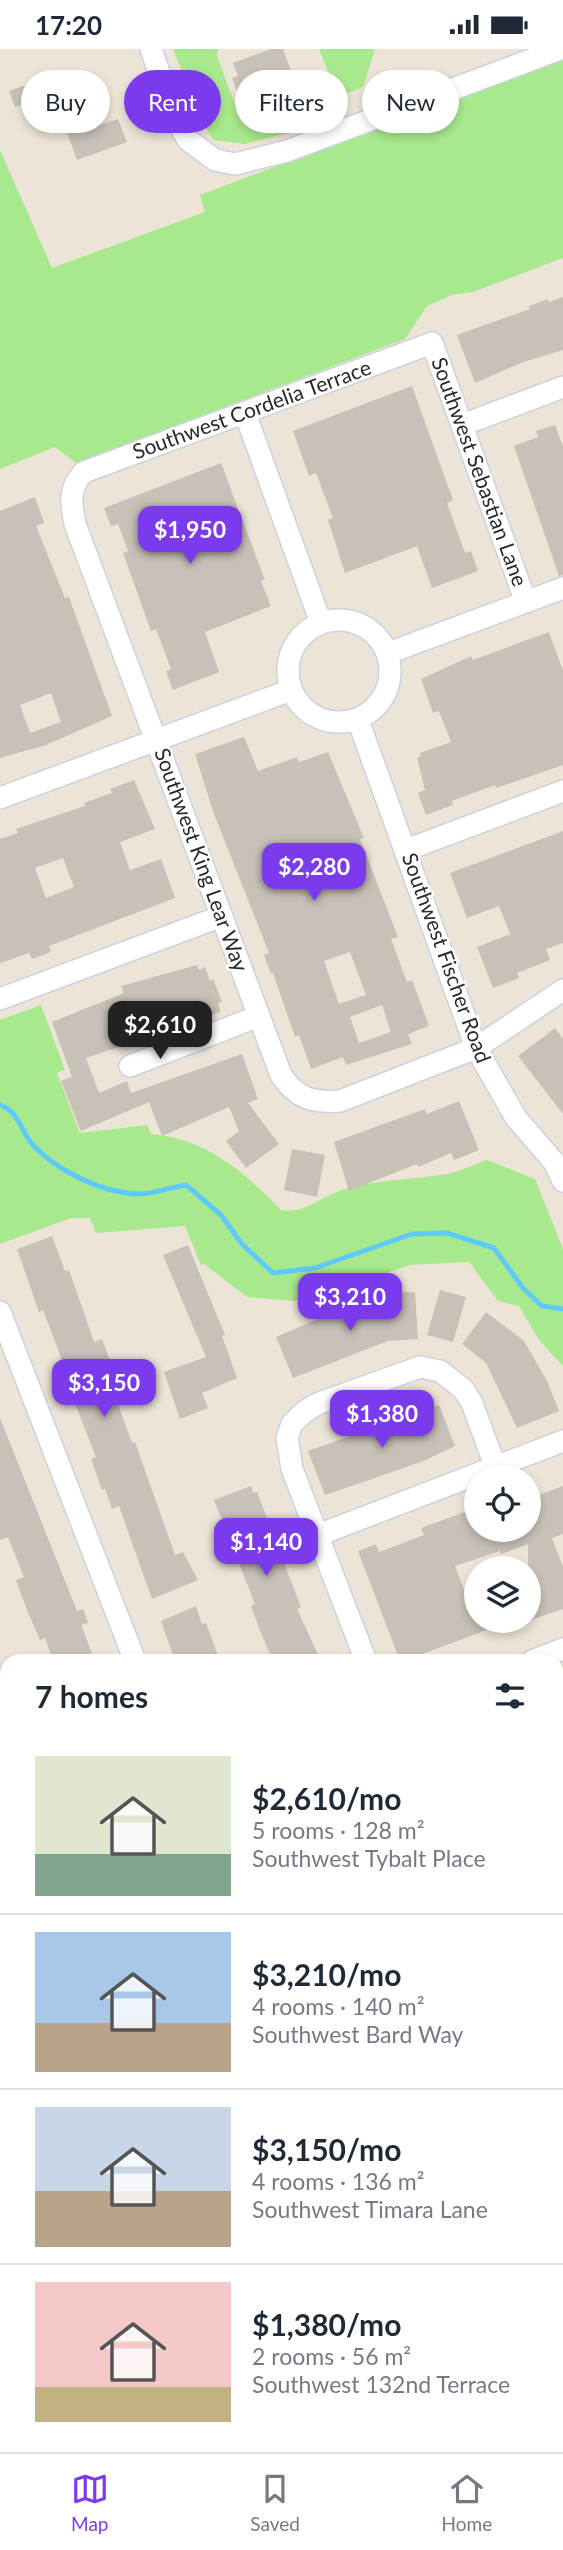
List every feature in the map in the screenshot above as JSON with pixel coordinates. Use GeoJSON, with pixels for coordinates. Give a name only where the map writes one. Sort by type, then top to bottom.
{"type":"FeatureCollection","features":[{"type":"Feature","properties":{"kind":"street"},"geometry":{"type":"LineString","coordinates":[[151,49],[175,118],[188,140],[215,160],[235,164],[287,151],[560,49]]}},
{"type":"Feature","properties":{"kind":"street","name":"Southwest Cordelia Terrace"},"geometry":{"type":"LineString","coordinates":[[75,481],[84,472],[432,343]]}},
{"type":"Feature","properties":{"kind":"street","name":"Southwest Sebastian Lane"},"geometry":{"type":"LineString","coordinates":[[432,343],[526,602]]}},
{"type":"Feature","properties":{"kind":"street"},"geometry":{"type":"LineString","coordinates":[[462,425],[563,387]]}},
{"type":"Feature","properties":{"kind":"street"},"geometry":{"type":"LineString","coordinates":[[245,413],[321,623]]}},
{"type":"Feature","properties":{"kind":"street","name":"Southwest King Lear Way"},"geometry":{"type":"LineString","coordinates":[[75,481],[70,499],[75,524],[285,1082],[304,1098],[318,1103],[340,1101],[476,1048],[563,989]]}},
{"type":"Feature","properties":{"kind":"street"},"geometry":{"type":"LineString","coordinates":[[388,653],[563,588]]}},
{"type":"Feature","properties":{"kind":"street"},"geometry":{"type":"LineString","coordinates":[[341,619],[361,625],[377,636],[388,653],[391,675],[386,694],[373,710],[358,720],[335,723],[318,718],[302,707],[291,690],[287,671],[291,651],[304,633],[321,623],[341,619]]}},
{"type":"Feature","properties":{"kind":"street"},"geometry":{"type":"LineString","coordinates":[[0,799],[291,690]]}},
{"type":"Feature","properties":{"kind":"street","name":"Southwest Fischer Road"},"geometry":{"type":"LineString","coordinates":[[358,720],[476,1048],[516,1118],[554,1162],[563,1181]]}},
{"type":"Feature","properties":{"kind":"street"},"geometry":{"type":"LineString","coordinates":[[406,849],[563,791]]}},
{"type":"Feature","properties":{"kind":"street"},"geometry":{"type":"LineString","coordinates":[[0,999],[222,916]]}},
{"type":"Feature","properties":{"kind":"street"},"geometry":{"type":"LineString","coordinates":[[130,1066],[259,1016]]}},
{"type":"Feature","properties":{"kind":"street"},"geometry":{"type":"LineString","coordinates":[[0,1312],[6,1349],[132,1654]]}},
{"type":"Feature","properties":{"kind":"street"},"geometry":{"type":"LineString","coordinates":[[363,1654],[292,1469],[287,1438],[297,1418],[317,1404],[406,1370],[427,1367],[446,1374],[468,1396],[494,1465]]}},
{"type":"Feature","properties":{"kind":"street"},"geometry":{"type":"LineString","coordinates":[[500,1465],[563,1441]]}},
{"type":"Feature","properties":{"kind":"street"},"geometry":{"type":"LineString","coordinates":[[318,1535],[464,1479]]}},
{"type":"Feature","properties":{"kind":"green space"},"geometry":{"type":"Polygon","coordinates":[[[173,49],[218,49],[217,56],[235,104],[235,133],[287,133],[245,144],[213,140],[209,133],[221,133],[221,70],[181,70],[173,49]]]}},
{"type":"Feature","properties":{"kind":"green space"},"geometry":{"type":"Polygon","coordinates":[[[319,49],[375,49],[368,70],[362,70],[362,87],[348,93],[348,70],[327,70],[319,49]]]}},
{"type":"Feature","properties":{"kind":"green space"},"geometry":{"type":"Polygon","coordinates":[[[563,58],[563,258],[473,292],[452,295],[427,306],[405,339],[76,463],[55,447],[0,469],[0,150],[52,268],[205,212],[200,195],[364,133],[459,133],[459,97],[563,58]]]}},
{"type":"Feature","properties":{"kind":"green space"},"geometry":{"type":"Polygon","coordinates":[[[41,1005],[65,1070],[57,1073],[80,1133],[147,1125],[151,1134],[190,1142],[223,1159],[253,1182],[281,1210],[301,1209],[332,1194],[360,1185],[436,1176],[487,1160],[535,1179],[563,1249],[563,1366],[539,1340],[519,1306],[498,1301],[469,1262],[410,1265],[359,1282],[343,1291],[294,1301],[247,1297],[204,1264],[201,1265],[185,1226],[96,1233],[90,1218],[71,1218],[0,1244],[0,1020],[41,1005]]]}},
{"type":"Feature","properties":{"kind":"building"},"geometry":{"type":"Polygon","coordinates":[[[271,49],[283,49],[291,70],[236,70],[233,63],[271,49]]]}},
{"type":"Feature","properties":{"kind":"building"},"geometry":{"type":"Polygon","coordinates":[[[21,87],[21,105],[15,107],[9,91],[21,87]]]}},
{"type":"Feature","properties":{"kind":"building"},"geometry":{"type":"Polygon","coordinates":[[[118,119],[127,142],[77,160],[67,133],[110,133],[110,122],[118,119]]]}},
{"type":"Feature","properties":{"kind":"building"},"geometry":{"type":"Polygon","coordinates":[[[563,297],[563,350],[523,362],[475,383],[457,335],[530,309],[529,306],[548,299],[549,302],[563,297]]]}},
{"type":"Feature","properties":{"kind":"building"},"geometry":{"type":"Polygon","coordinates":[[[412,386],[453,500],[447,503],[465,553],[471,551],[478,571],[432,588],[417,546],[345,573],[328,520],[333,518],[316,473],[309,476],[293,431],[412,386]]]}},
{"type":"Feature","properties":{"kind":"building"},"geometry":{"type":"Polygon","coordinates":[[[555,425],[563,447],[563,575],[559,576],[514,446],[538,437],[536,431],[555,425]]]}},
{"type":"Feature","properties":{"kind":"building"},"geometry":{"type":"Polygon","coordinates":[[[221,463],[265,580],[261,581],[271,606],[205,632],[219,672],[173,690],[166,671],[171,669],[156,629],[151,631],[123,553],[128,551],[118,524],[111,526],[104,508],[221,463]]]}},
{"type":"Feature","properties":{"kind":"building"},"geometry":{"type":"Polygon","coordinates":[[[35,497],[44,523],[36,526],[65,598],[69,597],[112,716],[46,745],[0,758],[0,511],[35,497]],[[51,693],[20,705],[30,733],[61,722],[51,693]]]}},
{"type":"Feature","properties":{"kind":"building"},"geometry":{"type":"Polygon","coordinates":[[[549,632],[563,671],[563,765],[496,788],[495,785],[452,801],[453,805],[426,815],[418,793],[425,790],[417,758],[421,756],[420,753],[451,742],[439,711],[433,713],[421,679],[471,656],[473,660],[549,632]]]}},
{"type":"Feature","properties":{"kind":"building"},"geometry":{"type":"Polygon","coordinates":[[[244,737],[258,771],[297,757],[299,762],[328,752],[364,838],[360,839],[398,937],[391,939],[407,982],[412,980],[429,1026],[408,1034],[412,1044],[346,1065],[343,1057],[311,1069],[299,1035],[295,1037],[264,955],[269,953],[214,814],[195,754],[244,737]],[[350,952],[324,961],[339,1004],[366,995],[350,952]],[[382,1005],[350,1017],[359,1043],[391,1032],[382,1005]]]}},
{"type":"Feature","properties":{"kind":"building"},"geometry":{"type":"Polygon","coordinates":[[[134,780],[155,829],[120,842],[130,870],[161,859],[175,898],[49,946],[51,952],[32,959],[29,953],[0,963],[0,839],[18,833],[16,829],[85,806],[84,803],[112,793],[110,789],[134,780]],[[63,858],[35,868],[46,898],[74,887],[63,858]]]}},
{"type":"Feature","properties":{"kind":"building"},"geometry":{"type":"Polygon","coordinates":[[[563,831],[563,943],[546,949],[550,960],[517,973],[519,978],[493,988],[477,947],[510,934],[499,906],[467,918],[450,873],[563,831]]]}},
{"type":"Feature","properties":{"kind":"building"},"geometry":{"type":"Polygon","coordinates":[[[197,965],[199,970],[205,967],[210,981],[213,979],[222,1002],[218,1003],[221,1012],[86,1058],[99,1093],[127,1081],[131,1093],[242,1054],[258,1099],[248,1103],[279,1144],[246,1168],[226,1141],[239,1131],[229,1107],[162,1136],[149,1102],[81,1131],[61,1081],[72,1077],[52,1022],[124,993],[121,986],[197,965]]]}},
{"type":"Feature","properties":{"kind":"building"},"geometry":{"type":"Polygon","coordinates":[[[555,1028],[563,1039],[563,1114],[518,1056],[555,1028]]]}},
{"type":"Feature","properties":{"kind":"building"},"geometry":{"type":"Polygon","coordinates":[[[459,1101],[479,1150],[454,1160],[451,1153],[349,1191],[334,1142],[425,1109],[427,1114],[459,1101]]]}},
{"type":"Feature","properties":{"kind":"building"},"geometry":{"type":"Polygon","coordinates":[[[292,1149],[325,1155],[317,1197],[284,1190],[292,1149]]]}},
{"type":"Feature","properties":{"kind":"building"},"geometry":{"type":"Polygon","coordinates":[[[52,1236],[65,1271],[69,1270],[94,1342],[102,1339],[112,1366],[106,1368],[118,1404],[132,1443],[135,1442],[175,1555],[183,1552],[198,1580],[152,1599],[119,1506],[112,1509],[105,1489],[102,1490],[91,1459],[96,1457],[70,1391],[72,1390],[56,1344],[43,1310],[39,1312],[17,1249],[52,1236]]]}},
{"type":"Feature","properties":{"kind":"building"},"geometry":{"type":"Polygon","coordinates":[[[188,1245],[225,1335],[222,1336],[237,1378],[202,1393],[208,1408],[180,1419],[164,1372],[206,1357],[163,1255],[188,1245]]]}},
{"type":"Feature","properties":{"kind":"building"},"geometry":{"type":"Polygon","coordinates":[[[440,1290],[466,1297],[453,1342],[427,1335],[440,1290]]]}},
{"type":"Feature","properties":{"kind":"building"},"geometry":{"type":"Polygon","coordinates":[[[415,1292],[418,1339],[388,1341],[293,1378],[276,1337],[332,1313],[333,1316],[394,1293],[415,1292]]]}},
{"type":"Feature","properties":{"kind":"building"},"geometry":{"type":"Polygon","coordinates":[[[486,1312],[524,1341],[547,1381],[559,1411],[517,1428],[486,1363],[462,1344],[486,1312]]]}},
{"type":"Feature","properties":{"kind":"building"},"geometry":{"type":"Polygon","coordinates":[[[439,1405],[455,1446],[421,1462],[325,1495],[308,1451],[439,1405]]]}},
{"type":"Feature","properties":{"kind":"building"},"geometry":{"type":"Polygon","coordinates":[[[0,1418],[77,1611],[83,1609],[88,1623],[81,1625],[92,1654],[51,1654],[45,1638],[40,1640],[16,1580],[24,1577],[8,1537],[0,1540],[0,1418]]]}},
{"type":"Feature","properties":{"kind":"building"},"geometry":{"type":"Polygon","coordinates":[[[251,1486],[253,1493],[257,1492],[274,1536],[270,1537],[280,1565],[284,1563],[301,1607],[297,1609],[318,1654],[270,1654],[251,1606],[255,1604],[214,1500],[251,1486]]]}},
{"type":"Feature","properties":{"kind":"building"},"geometry":{"type":"Polygon","coordinates":[[[563,1486],[563,1534],[552,1538],[563,1567],[563,1609],[541,1617],[541,1556],[528,1556],[528,1544],[501,1554],[500,1551],[485,1556],[464,1556],[464,1563],[455,1566],[464,1590],[464,1633],[479,1633],[422,1654],[397,1654],[358,1551],[376,1544],[379,1552],[424,1535],[421,1528],[464,1512],[464,1542],[541,1542],[541,1494],[563,1486]]]}},
{"type":"Feature","properties":{"kind":"building"},"geometry":{"type":"Polygon","coordinates":[[[196,1606],[202,1624],[206,1623],[217,1654],[173,1654],[161,1621],[196,1606]]]}},
{"type":"Feature","properties":{"kind":"waterway"},"geometry":{"type":"LineString","coordinates":[[0,1105],[11,1112],[29,1140],[43,1155],[81,1179],[110,1190],[138,1194],[186,1185],[221,1215],[242,1244],[273,1273],[315,1268],[412,1234],[447,1233],[494,1248],[523,1288],[542,1306],[563,1309]]}}]}
